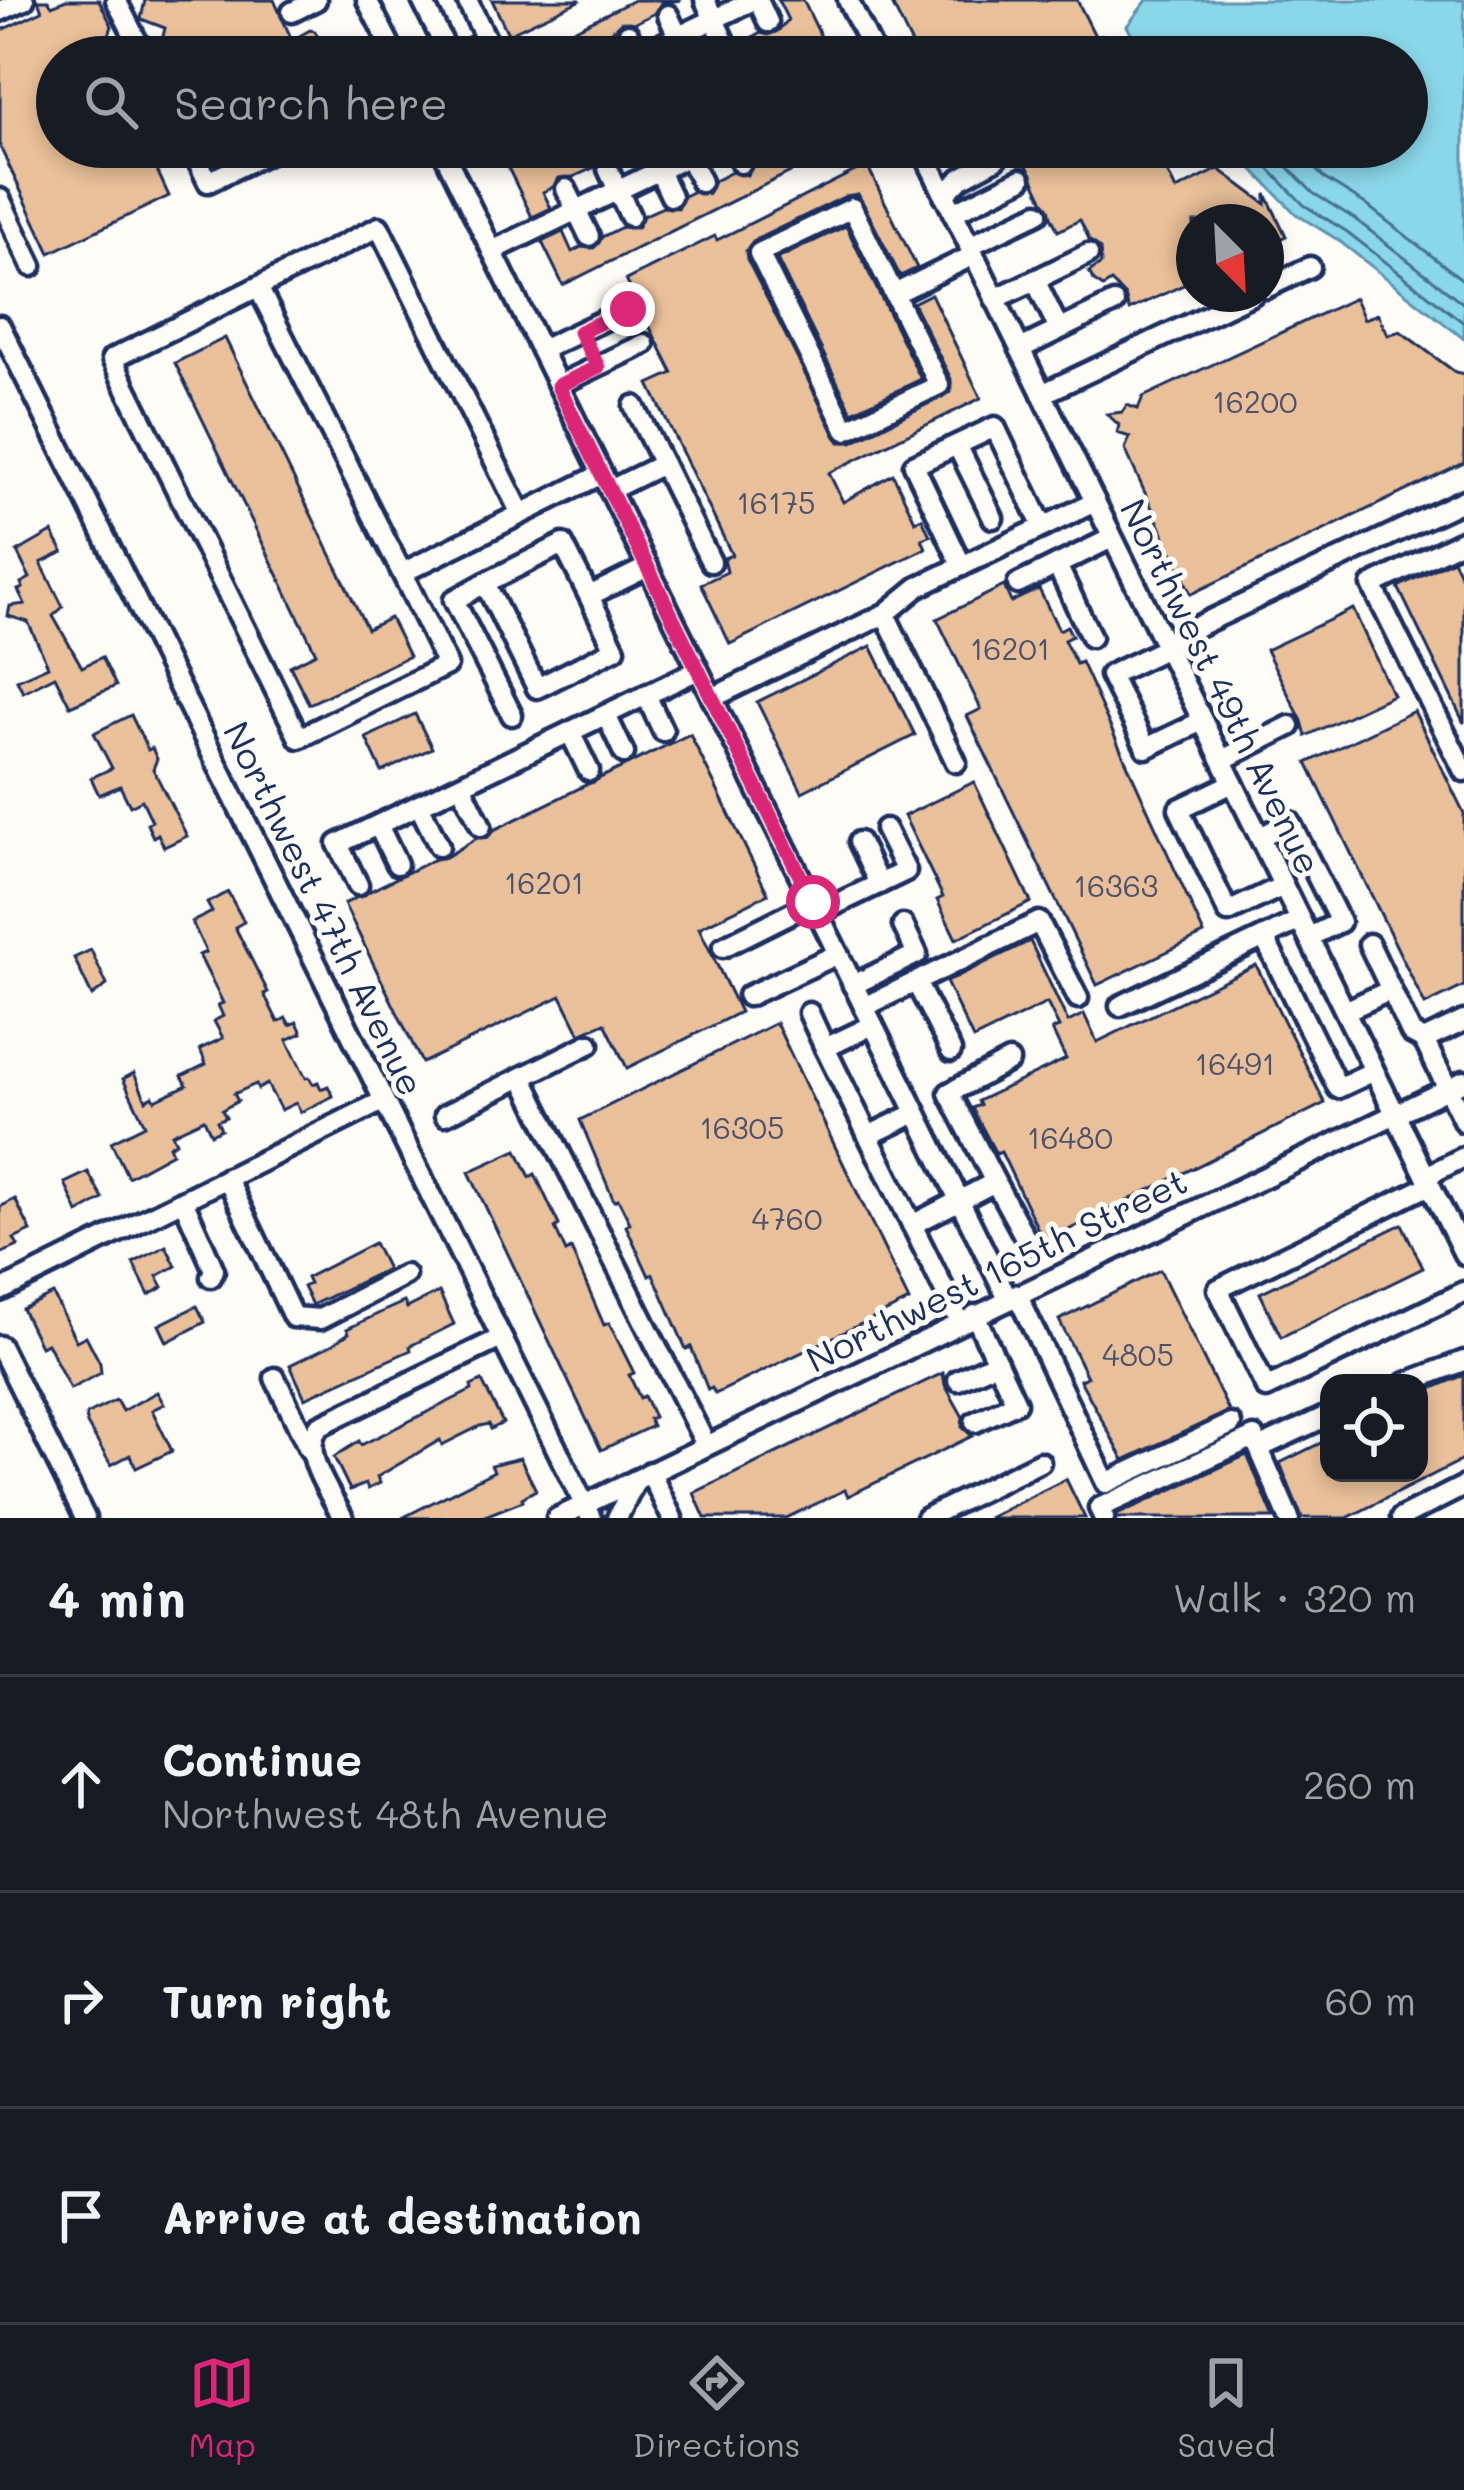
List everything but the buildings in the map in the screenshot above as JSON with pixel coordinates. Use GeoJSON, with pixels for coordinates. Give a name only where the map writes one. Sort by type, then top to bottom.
{"type":"FeatureCollection","features":[{"type":"Feature","properties":{"kind":"street"},"geometry":{"type":"LineString","coordinates":[[0,11],[23,0]]}},
{"type":"Feature","properties":{"kind":"street"},"geometry":{"type":"LineString","coordinates":[[116,0],[134,36]]}},
{"type":"Feature","properties":{"kind":"street"},"geometry":{"type":"LineString","coordinates":[[292,12],[316,0]]}},
{"type":"Feature","properties":{"kind":"street"},"geometry":{"type":"LineString","coordinates":[[368,0],[383,36]]}},
{"type":"Feature","properties":{"kind":"street"},"geometry":{"type":"LineString","coordinates":[[422,0],[441,36]]}},
{"type":"Feature","properties":{"kind":"street"},"geometry":{"type":"LineString","coordinates":[[466,0],[484,36]]}},
{"type":"Feature","properties":{"kind":"street"},"geometry":{"type":"LineString","coordinates":[[705,0],[722,36]]}},
{"type":"Feature","properties":{"kind":"street"},"geometry":{"type":"LineString","coordinates":[[680,36],[756,0],[768,22]]}},
{"type":"Feature","properties":{"kind":"street"},"geometry":{"type":"LineString","coordinates":[[848,0],[866,36]]}},
{"type":"Feature","properties":{"kind":"street"},"geometry":{"type":"LineString","coordinates":[[668,15],[678,36]]}},
{"type":"Feature","properties":{"kind":"street"},"geometry":{"type":"LineString","coordinates":[[201,168],[208,182],[237,168]]}},
{"type":"Feature","properties":{"kind":"street"},"geometry":{"type":"LineString","coordinates":[[452,168],[959,1201],[1106,1483],[1231,1424]]}},
{"type":"Feature","properties":{"kind":"street"},"geometry":{"type":"LineString","coordinates":[[491,250],[662,168]]}},
{"type":"Feature","properties":{"kind":"street"},"geometry":{"type":"LineString","coordinates":[[694,168],[701,182]]}},
{"type":"Feature","properties":{"kind":"street","name":"Northwest 49th Avenue"},"geometry":{"type":"LineString","coordinates":[[931,168],[1464,1254]]}},
{"type":"Feature","properties":{"kind":"street"},"geometry":{"type":"LineString","coordinates":[[949,204],[961,178],[980,168]]}},
{"type":"Feature","properties":{"kind":"street"},"geometry":{"type":"LineString","coordinates":[[608,170],[631,216]]}},
{"type":"Feature","properties":{"kind":"street"},"geometry":{"type":"LineString","coordinates":[[659,170],[671,196]]}},
{"type":"Feature","properties":{"kind":"street"},"geometry":{"type":"LineString","coordinates":[[949,204],[1021,179]]}},
{"type":"Feature","properties":{"kind":"street"},"geometry":{"type":"LineString","coordinates":[[566,190],[589,236]]}},
{"type":"Feature","properties":{"kind":"street"},"geometry":{"type":"LineString","coordinates":[[0,199],[32,266]]}},
{"type":"Feature","properties":{"kind":"street"},"geometry":{"type":"LineString","coordinates":[[852,208],[894,294],[939,385],[847,430],[759,253],[852,208]]}},
{"type":"Feature","properties":{"kind":"street"},"geometry":{"type":"LineString","coordinates":[[894,294],[1038,213]]}},
{"type":"Feature","properties":{"kind":"street"},"geometry":{"type":"LineString","coordinates":[[258,287],[448,664],[299,738],[112,359],[379,227],[521,514]]}},
{"type":"Feature","properties":{"kind":"street"},"geometry":{"type":"LineString","coordinates":[[995,299],[1088,254]]}},
{"type":"Feature","properties":{"kind":"street"},"geometry":{"type":"LineString","coordinates":[[1284,279],[1310,267]]}},
{"type":"Feature","properties":{"kind":"street"},"geometry":{"type":"LineString","coordinates":[[1035,280],[1059,329]]}},
{"type":"Feature","properties":{"kind":"street"},"geometry":{"type":"LineString","coordinates":[[1020,349],[1114,303]]}},
{"type":"Feature","properties":{"kind":"street"},"geometry":{"type":"LineString","coordinates":[[541,350],[628,309]]}},
{"type":"Feature","properties":{"kind":"street"},"geometry":{"type":"LineString","coordinates":[[1042,394],[1215,312]]}},
{"type":"Feature","properties":{"kind":"street","name":"Northwest 47th Avenue"},"geometry":{"type":"LineString","coordinates":[[0,326],[588,1511]]}},
{"type":"Feature","properties":{"kind":"street"},"geometry":{"type":"LineString","coordinates":[[580,332],[598,367]]}},
{"type":"Feature","properties":{"kind":"street"},"geometry":{"type":"LineString","coordinates":[[558,386],[644,344]]}},
{"type":"Feature","properties":{"kind":"street"},"geometry":{"type":"LineString","coordinates":[[634,406],[711,562]]}},
{"type":"Feature","properties":{"kind":"street"},"geometry":{"type":"LineString","coordinates":[[962,566],[914,465],[995,427],[1043,527]]}},
{"type":"Feature","properties":{"kind":"street"},"geometry":{"type":"LineString","coordinates":[[957,445],[993,518]]}},
{"type":"Feature","properties":{"kind":"street"},"geometry":{"type":"LineString","coordinates":[[402,573],[521,514],[663,464]]}},
{"type":"Feature","properties":{"kind":"street"},"geometry":{"type":"LineString","coordinates":[[1202,721],[1146,748],[1110,675],[1167,648],[1177,636],[1464,500]]}},
{"type":"Feature","properties":{"kind":"street"},"geometry":{"type":"LineString","coordinates":[[712,698],[885,614],[918,587],[1095,502]]}},
{"type":"Feature","properties":{"kind":"street"},"geometry":{"type":"LineString","coordinates":[[1018,584],[1112,538]]}},
{"type":"Feature","properties":{"kind":"street"},"geometry":{"type":"LineString","coordinates":[[1464,540],[1372,585],[1464,771]]}},
{"type":"Feature","properties":{"kind":"street"},"geometry":{"type":"LineString","coordinates":[[485,583],[537,688],[615,649],[563,544],[485,583],[454,600],[512,715]]}},
{"type":"Feature","properties":{"kind":"street"},"geometry":{"type":"LineString","coordinates":[[1057,565],[1091,637]]}},
{"type":"Feature","properties":{"kind":"street"},"geometry":{"type":"LineString","coordinates":[[589,596],[648,567]]}},
{"type":"Feature","properties":{"kind":"street"},"geometry":{"type":"LineString","coordinates":[[885,614],[956,762]]}},
{"type":"Feature","properties":{"kind":"street"},"geometry":{"type":"LineString","coordinates":[[358,886],[338,844],[698,670]]}},
{"type":"Feature","properties":{"kind":"street"},"geometry":{"type":"LineString","coordinates":[[646,695],[663,730]]}},
{"type":"Feature","properties":{"kind":"street"},"geometry":{"type":"LineString","coordinates":[[606,715],[624,753]]}},
{"type":"Feature","properties":{"kind":"street"},"geometry":{"type":"LineString","coordinates":[[1222,760],[1290,726]]}},
{"type":"Feature","properties":{"kind":"street"},"geometry":{"type":"LineString","coordinates":[[570,732],[589,771]]}},
{"type":"Feature","properties":{"kind":"street"},"geometry":{"type":"LineString","coordinates":[[1233,783],[1179,809],[1228,912],[1283,886]]}},
{"type":"Feature","properties":{"kind":"street"},"geometry":{"type":"LineString","coordinates":[[461,784],[481,826]]}},
{"type":"Feature","properties":{"kind":"street"},"geometry":{"type":"LineString","coordinates":[[419,805],[439,845]]}},
{"type":"Feature","properties":{"kind":"street"},"geometry":{"type":"LineString","coordinates":[[1120,1006],[1264,937],[1340,922],[1290,822],[1260,837]]}},
{"type":"Feature","properties":{"kind":"street"},"geometry":{"type":"LineString","coordinates":[[378,825],[397,864]]}},
{"type":"Feature","properties":{"kind":"street"},"geometry":{"type":"LineString","coordinates":[[722,947],[906,871],[885,829]]}},
{"type":"Feature","properties":{"kind":"street"},"geometry":{"type":"LineString","coordinates":[[859,842],[879,884]]}},
{"type":"Feature","properties":{"kind":"street"},"geometry":{"type":"LineString","coordinates":[[825,1048],[916,982],[1039,922],[1078,998]]}},
{"type":"Feature","properties":{"kind":"street"},"geometry":{"type":"LineString","coordinates":[[853,985],[917,954],[903,925]]}},
{"type":"Feature","properties":{"kind":"street"},"geometry":{"type":"LineString","coordinates":[[1264,937],[1338,1088],[1374,1071]]}},
{"type":"Feature","properties":{"kind":"street"},"geometry":{"type":"LineString","coordinates":[[1369,944],[1411,1033],[1424,1040],[1456,1085],[1464,1122]]}},
{"type":"Feature","properties":{"kind":"street"},"geometry":{"type":"LineString","coordinates":[[748,996],[838,954]]}},
{"type":"Feature","properties":{"kind":"street"},"geometry":{"type":"LineString","coordinates":[[916,982],[951,1051]]}},
{"type":"Feature","properties":{"kind":"street"},"geometry":{"type":"LineString","coordinates":[[1306,1024],[1391,990]]}},
{"type":"Feature","properties":{"kind":"street"},"geometry":{"type":"LineString","coordinates":[[809,1013],[912,1225],[997,1362],[1016,1403],[975,1423]]}},
{"type":"Feature","properties":{"kind":"street"},"geometry":{"type":"LineString","coordinates":[[1424,1040],[1464,1021]]}},
{"type":"Feature","properties":{"kind":"street"},"geometry":{"type":"LineString","coordinates":[[446,1115],[589,1044]]}},
{"type":"Feature","properties":{"kind":"street"},"geometry":{"type":"LineString","coordinates":[[1010,1061],[949,1093],[1028,1243]]}},
{"type":"Feature","properties":{"kind":"street"},"geometry":{"type":"LineString","coordinates":[[522,1077],[706,1445]]}},
{"type":"Feature","properties":{"kind":"street","name":"Northwest 165th Street"},"geometry":{"type":"LineString","coordinates":[[556,1518],[588,1511],[644,1475],[1456,1085]]}},
{"type":"Feature","properties":{"kind":"street"},"geometry":{"type":"LineString","coordinates":[[0,1291],[383,1101]]}},
{"type":"Feature","properties":{"kind":"street"},"geometry":{"type":"LineString","coordinates":[[868,1136],[916,1113]]}},
{"type":"Feature","properties":{"kind":"street"},"geometry":{"type":"LineString","coordinates":[[926,1133],[961,1117]]}},
{"type":"Feature","properties":{"kind":"street"},"geometry":{"type":"LineString","coordinates":[[1464,1157],[1428,1181],[1218,1289],[1266,1388],[1464,1292]]}},
{"type":"Feature","properties":{"kind":"street"},"geometry":{"type":"LineString","coordinates":[[227,1178],[293,1317],[320,1319],[405,1275]]}},
{"type":"Feature","properties":{"kind":"street"},"geometry":{"type":"LineString","coordinates":[[912,1225],[995,1182]]}},
{"type":"Feature","properties":{"kind":"street"},"geometry":{"type":"LineString","coordinates":[[183,1200],[214,1270],[211,1277]]}},
{"type":"Feature","properties":{"kind":"street"},"geometry":{"type":"LineString","coordinates":[[1443,1210],[1464,1201]]}},
{"type":"Feature","properties":{"kind":"street"},"geometry":{"type":"LineString","coordinates":[[311,1453],[311,1437],[319,1426],[501,1338]]}},
{"type":"Feature","properties":{"kind":"street"},"geometry":{"type":"LineString","coordinates":[[0,1346],[85,1518]]}},
{"type":"Feature","properties":{"kind":"street"},"geometry":{"type":"LineString","coordinates":[[1428,1375],[1464,1361]]}},
{"type":"Feature","properties":{"kind":"street"},"geometry":{"type":"LineString","coordinates":[[958,1380],[997,1362]]}},
{"type":"Feature","properties":{"kind":"street"},"geometry":{"type":"LineString","coordinates":[[274,1378],[343,1518]]}},
{"type":"Feature","properties":{"kind":"street"},"geometry":{"type":"LineString","coordinates":[[1259,1448],[1320,1419]]}},
{"type":"Feature","properties":{"kind":"street"},"geometry":{"type":"LineString","coordinates":[[1104,1518],[1099,1508],[1253,1437],[1289,1518]]}},
{"type":"Feature","properties":{"kind":"street"},"geometry":{"type":"LineString","coordinates":[[926,1518],[1040,1462]]}},
{"type":"Feature","properties":{"kind":"street"},"geometry":{"type":"LineString","coordinates":[[617,1518],[644,1475],[673,1518]]}},
{"type":"Feature","properties":{"kind":"street"},"geometry":{"type":"LineString","coordinates":[[1401,1518],[1464,1487]]}},
{"type":"Feature","properties":{"kind":"water"},"geometry":{"type":"Polygon","coordinates":[[[1147,0],[1464,0],[1464,339],[1338,240],[1296,214],[1251,168],[1428,168],[1428,36],[1132,36],[1127,26],[1147,0]]]}},
{"type":"Feature","properties":{"kind":"route"},"geometry":{"type":"LineString","coordinates":[[628,309],[580,332],[598,367],[558,386],[813,902]]}}]}
